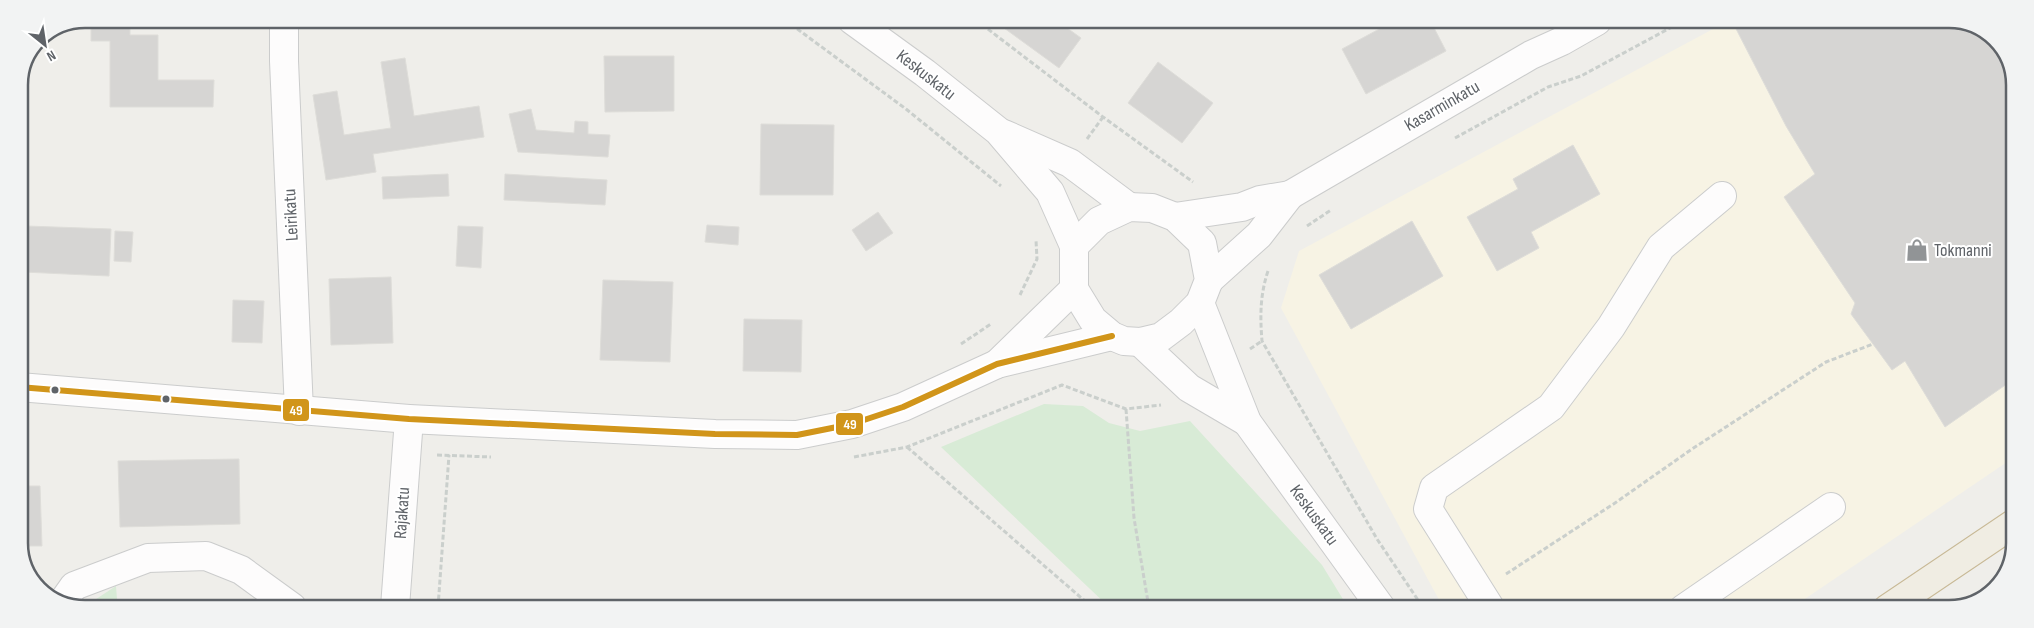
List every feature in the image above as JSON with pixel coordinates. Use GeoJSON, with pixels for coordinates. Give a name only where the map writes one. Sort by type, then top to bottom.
{"type":"FeatureCollection","features":[{"type":"Feature","properties":{"kind":"highway"},"geometry":{"type":"LineString","coordinates":[[1900,600],[2006,529]]}},
{"type":"Feature","properties":{"kind":"street","name":"Leirikatu"},"geometry":{"type":"LineString","coordinates":[[284,27],[299,411]]}},
{"type":"Feature","properties":{"kind":"street","name":"Keskuskatu"},"geometry":{"type":"LineString","coordinates":[[862,27],[926,73],[998,131],[1050,192],[1074,246]]}},
{"type":"Feature","properties":{"kind":"street","name":"Kasarminkatu"},"geometry":{"type":"LineString","coordinates":[[1175,217],[1242,207],[1260,200],[1290,195],[1530,55],[1562,41],[1586,27]]}},
{"type":"Feature","properties":{"kind":"street","name":"Keskuskatu"},"geometry":{"type":"LineString","coordinates":[[998,131],[1070,163],[1129,207]]}},
{"type":"Feature","properties":{"kind":"street","name":"Kasarminkatu"},"geometry":{"type":"LineString","coordinates":[[1204,291],[1259,236],[1290,195]]}},
{"type":"Feature","properties":{"kind":"street"},"geometry":{"type":"LineString","coordinates":[[1486,600],[1428,509],[1434,488],[1551,407],[1611,327],[1661,247],[1722,196]]}},
{"type":"Feature","properties":{"kind":"street"},"geometry":{"type":"LineString","coordinates":[[1129,207],[1152,208],[1175,217],[1202,243],[1204,291],[1181,322],[1161,336],[1140,342],[1124,341],[1112,336],[1093,320],[1074,288],[1074,246],[1099,221],[1129,207]]}},
{"type":"Feature","properties":{"kind":"street"},"geometry":{"type":"LineString","coordinates":[[997,364],[1032,327],[1074,288]]}},
{"type":"Feature","properties":{"kind":"street","name":"Keskuskatu"},"geometry":{"type":"LineString","coordinates":[[1204,291],[1247,422],[1376,600]]}},
{"type":"Feature","properties":{"kind":"street"},"geometry":{"type":"LineString","coordinates":[[28,388],[409,419],[715,434],[797,435],[852,424],[904,408],[997,364],[1112,336]]}},
{"type":"Feature","properties":{"kind":"street","name":"Keskuskatu"},"geometry":{"type":"LineString","coordinates":[[1140,342],[1189,388],[1247,422]]}},
{"type":"Feature","properties":{"kind":"street","name":"Rajakatu"},"geometry":{"type":"LineString","coordinates":[[396,600],[409,419]]}},
{"type":"Feature","properties":{"kind":"street"},"geometry":{"type":"LineString","coordinates":[[1696,600],[1831,507]]}},
{"type":"Feature","properties":{"kind":"street"},"geometry":{"type":"LineString","coordinates":[[66,597],[74,586],[148,558],[206,556],[241,570],[282,600]]}},
{"type":"Feature","properties":{"kind":"path"},"geometry":{"type":"LineString","coordinates":[[795,27],[906,109],[1008,192]]}},
{"type":"Feature","properties":{"kind":"path"},"geometry":{"type":"LineString","coordinates":[[985,27],[1200,188]]}},
{"type":"Feature","properties":{"kind":"path"},"geometry":{"type":"LineString","coordinates":[[1452,139],[1548,87],[1581,76],[1672,27]]}},
{"type":"Feature","properties":{"kind":"path"},"geometry":{"type":"LineString","coordinates":[[1301,232],[1316,219],[1333,209]]}},
{"type":"Feature","properties":{"kind":"path"},"geometry":{"type":"LineString","coordinates":[[1020,297],[1037,259],[1036,235]]}},
{"type":"Feature","properties":{"kind":"path"},"geometry":{"type":"LineString","coordinates":[[1269,265],[1262,288],[1259,311],[1262,341],[1377,539],[1418,600]]}},
{"type":"Feature","properties":{"kind":"path"},"geometry":{"type":"LineString","coordinates":[[959,345],[992,324]]}},
{"type":"Feature","properties":{"kind":"path"},"geometry":{"type":"LineString","coordinates":[[1488,600],[1504,576],[1764,402],[1826,362],[1873,344]]}},
{"type":"Feature","properties":{"kind":"path"},"geometry":{"type":"LineString","coordinates":[[1126,409],[1134,518],[1148,600]]}},
{"type":"Feature","properties":{"kind":"path"},"geometry":{"type":"LineString","coordinates":[[908,447],[1084,600]]}},
{"type":"Feature","properties":{"kind":"path"},"geometry":{"type":"LineString","coordinates":[[439,600],[449,455]]}},
{"type":"Feature","properties":{"kind":"shaded area"},"geometry":{"type":"Polygon","coordinates":[[[1717,27],[1949,27],[1964,29],[1981,37],[1995,50],[2002,63],[2006,81],[2006,463],[1803,600],[1439,600],[1281,308],[1299,251],[1717,27]]]}},
{"type":"Feature","properties":{"kind":"green space"},"geometry":{"type":"Polygon","coordinates":[[[1044,404],[1083,406],[1109,423],[1140,431],[1190,421],[1322,565],[1343,600],[1102,600],[941,447],[1044,404]]]}},
{"type":"Feature","properties":{"kind":"green space"},"geometry":{"type":"Polygon","coordinates":[[[116,586],[117,599],[139,600],[95,600],[116,586]]]}},
{"type":"Feature","properties":{"kind":"building"},"geometry":{"type":"Polygon","coordinates":[[[91,27],[130,27],[130,35],[158,35],[158,80],[214,80],[213,107],[110,107],[110,41],[91,41],[91,27]]]}},
{"type":"Feature","properties":{"kind":"building"},"geometry":{"type":"Polygon","coordinates":[[[1003,27],[1066,27],[1081,38],[1059,68],[1003,27]]]}},
{"type":"Feature","properties":{"kind":"building"},"geometry":{"type":"Polygon","coordinates":[[[1383,27],[1434,27],[1446,51],[1366,94],[1342,49],[1383,27]]]}},
{"type":"Feature","properties":{"kind":"building","name":"Tokmanni"},"geometry":{"type":"Polygon","coordinates":[[[1735,27],[1949,27],[1964,29],[1981,37],[1999,56],[2006,81],[2006,385],[1945,427],[1905,361],[1892,370],[1851,314],[1855,303],[1784,197],[1815,174],[1786,126],[1735,27]]]}},
{"type":"Feature","properties":{"kind":"building"},"geometry":{"type":"Polygon","coordinates":[[[604,56],[674,56],[674,111],[605,112],[604,56]]]}},
{"type":"Feature","properties":{"kind":"building"},"geometry":{"type":"Polygon","coordinates":[[[405,58],[414,116],[479,106],[484,137],[373,154],[376,172],[326,180],[313,95],[337,91],[344,135],[391,128],[381,62],[405,58]]]}},
{"type":"Feature","properties":{"kind":"building"},"geometry":{"type":"Polygon","coordinates":[[[1158,62],[1213,103],[1182,143],[1128,103],[1158,62]]]}},
{"type":"Feature","properties":{"kind":"building"},"geometry":{"type":"Polygon","coordinates":[[[531,109],[536,130],[574,133],[575,121],[588,122],[588,134],[610,135],[608,157],[518,152],[509,114],[531,109]]]}},
{"type":"Feature","properties":{"kind":"building"},"geometry":{"type":"Polygon","coordinates":[[[761,124],[834,125],[833,195],[760,195],[761,124]]]}},
{"type":"Feature","properties":{"kind":"building"},"geometry":{"type":"Polygon","coordinates":[[[1573,145],[1600,194],[1531,232],[1539,248],[1497,271],[1467,217],[1518,189],[1513,179],[1573,145]]]}},
{"type":"Feature","properties":{"kind":"building"},"geometry":{"type":"Polygon","coordinates":[[[448,174],[449,196],[383,199],[382,177],[448,174]]]}},
{"type":"Feature","properties":{"kind":"building"},"geometry":{"type":"Polygon","coordinates":[[[505,174],[607,180],[605,205],[504,200],[505,174]]]}},
{"type":"Feature","properties":{"kind":"building"},"geometry":{"type":"Polygon","coordinates":[[[878,212],[893,233],[866,251],[852,230],[878,212]]]}},
{"type":"Feature","properties":{"kind":"building"},"geometry":{"type":"Polygon","coordinates":[[[1412,221],[1443,276],[1351,329],[1319,275],[1412,221]]]}},
{"type":"Feature","properties":{"kind":"building"},"geometry":{"type":"Polygon","coordinates":[[[707,225],[739,227],[738,245],[705,242],[707,225]]]}},
{"type":"Feature","properties":{"kind":"building"},"geometry":{"type":"Polygon","coordinates":[[[28,226],[111,229],[109,276],[28,272],[28,226]]]}},
{"type":"Feature","properties":{"kind":"building"},"geometry":{"type":"Polygon","coordinates":[[[458,226],[483,227],[481,268],[456,266],[458,226]]]}},
{"type":"Feature","properties":{"kind":"building"},"geometry":{"type":"Polygon","coordinates":[[[115,231],[133,232],[131,262],[114,261],[115,231]]]}},
{"type":"Feature","properties":{"kind":"building"},"geometry":{"type":"Polygon","coordinates":[[[391,277],[393,343],[331,345],[329,279],[391,277]]]}},
{"type":"Feature","properties":{"kind":"building"},"geometry":{"type":"Polygon","coordinates":[[[603,280],[673,282],[670,362],[600,360],[603,280]]]}},
{"type":"Feature","properties":{"kind":"building"},"geometry":{"type":"Polygon","coordinates":[[[233,300],[264,301],[262,343],[232,342],[233,300]]]}},
{"type":"Feature","properties":{"kind":"building"},"geometry":{"type":"Polygon","coordinates":[[[744,319],[802,320],[801,372],[743,371],[744,319]]]}},
{"type":"Feature","properties":{"kind":"building"},"geometry":{"type":"Polygon","coordinates":[[[239,459],[240,524],[120,527],[118,461],[239,459]]]}},
{"type":"Feature","properties":{"kind":"building"},"geometry":{"type":"Polygon","coordinates":[[[28,486],[40,486],[42,546],[28,546],[28,486]]]}},
{"type":"Feature","properties":{"kind":"transit line","name":"49"},"geometry":{"type":"LineString","coordinates":[[28,388],[409,419],[715,434],[797,435],[852,424],[903,407],[997,364],[1112,336]]}},
{"type":"Feature","properties":{"kind":"place","name":"Tokmanni"},"geometry":{"type":"Point","coordinates":[1917,250]}}]}
